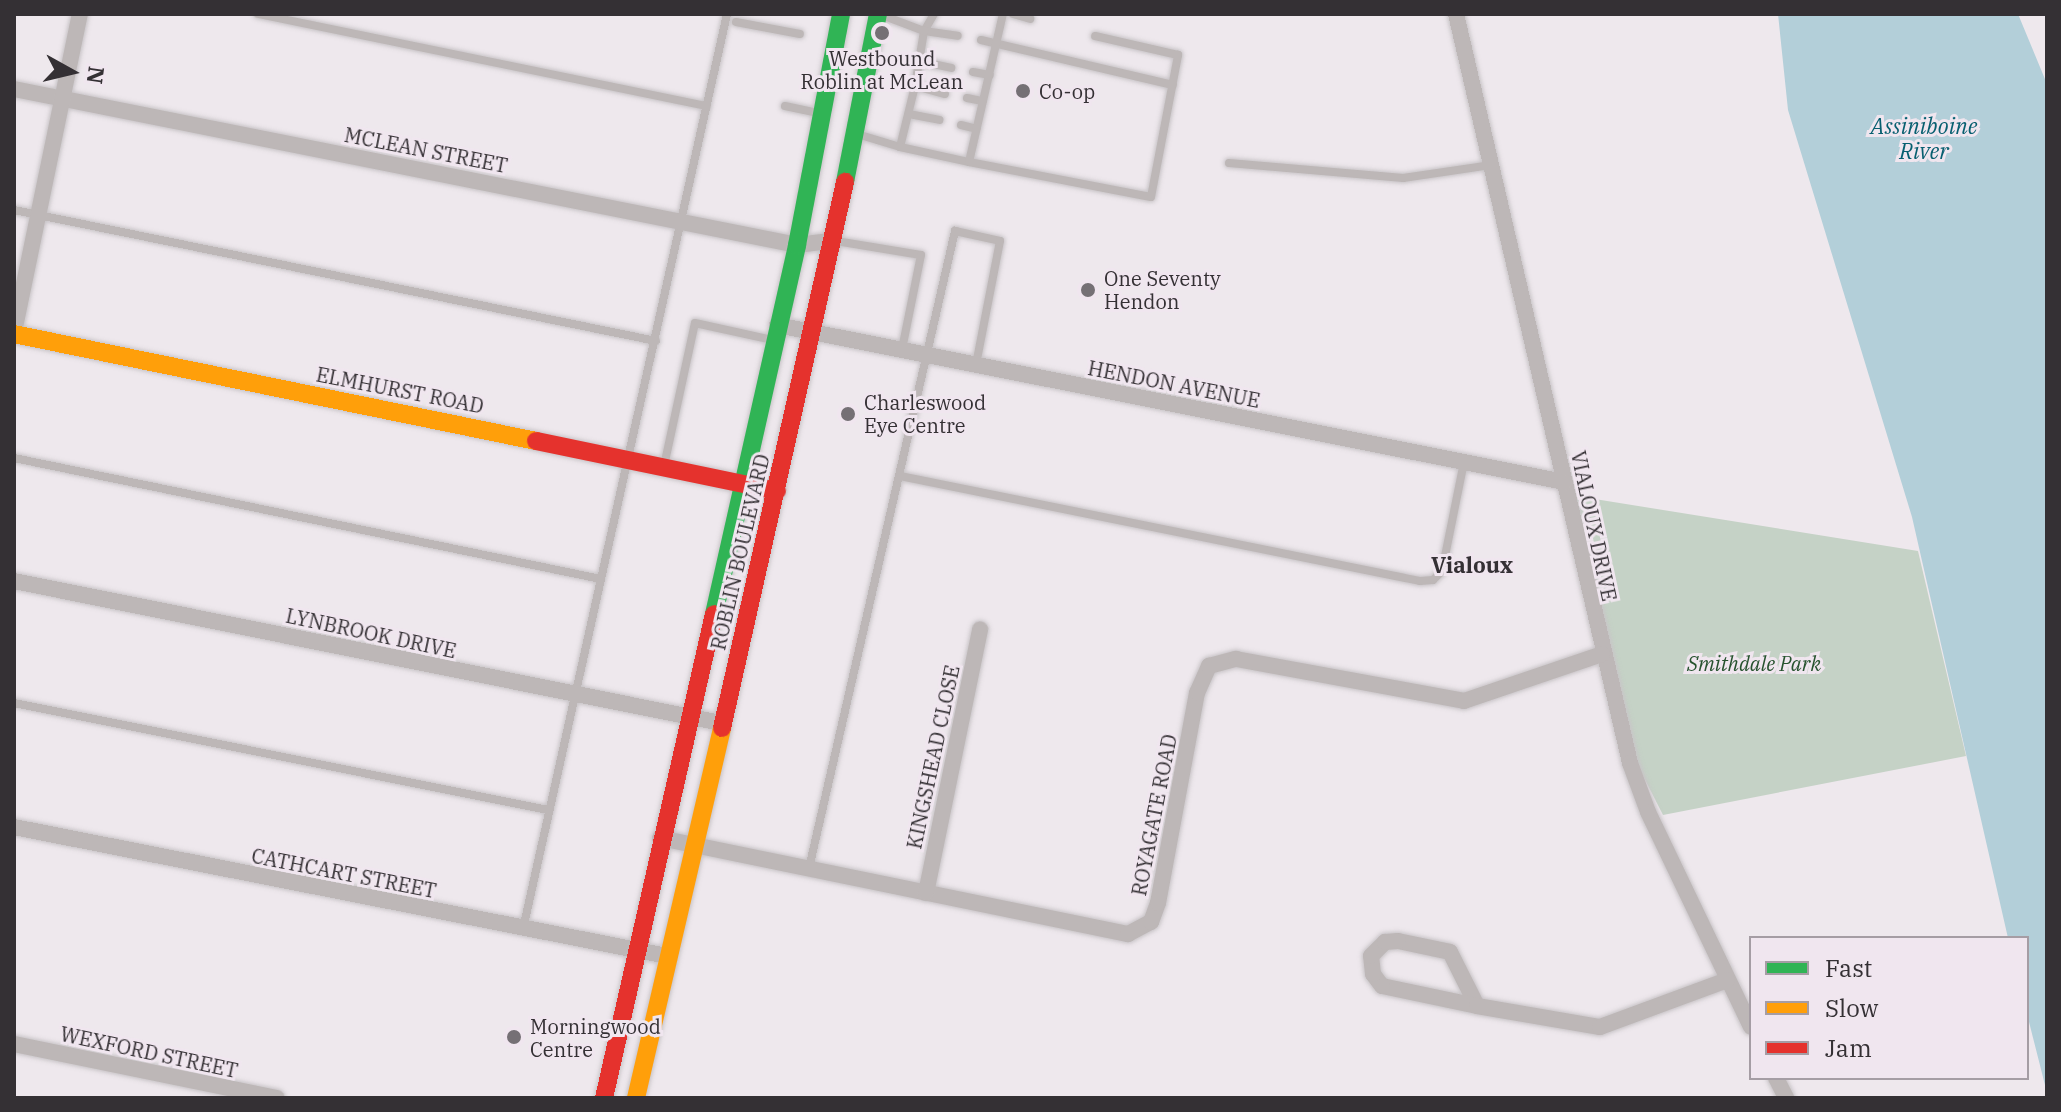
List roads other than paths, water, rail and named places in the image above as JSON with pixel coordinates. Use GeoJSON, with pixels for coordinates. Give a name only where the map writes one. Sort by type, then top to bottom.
{"type":"FeatureCollection","features":[{"type":"Feature","properties":{"kind":"main road","name":"ROBLIN BOULEVARD"},"geometry":{"type":"LineString","coordinates":[[604,1098],[687,716],[797,245],[841,14]]}},
{"type":"Feature","properties":{"kind":"main road","name":"ROBLIN BOULEVARD"},"geometry":{"type":"LineString","coordinates":[[636,1098],[814,333],[831,241],[857,134],[878,14]]}},
{"type":"Feature","properties":{"kind":"main road","name":"ELMHURST ROAD"},"geometry":{"type":"LineString","coordinates":[[14,333],[777,491]]}},
{"type":"Feature","properties":{"kind":"street"},"geometry":{"type":"LineString","coordinates":[[14,333],[65,99],[80,14]]}},
{"type":"Feature","properties":{"kind":"street","name":"VIALOUX DRIVE"},"geometry":{"type":"LineString","coordinates":[[1456,14],[1602,654],[1638,787],[1749,1023]]}},
{"type":"Feature","properties":{"kind":"street","name":"MCLEAN STREET"},"geometry":{"type":"LineString","coordinates":[[14,89],[797,245],[831,241]]}},
{"type":"Feature","properties":{"kind":"street","name":"HENDON AVENUE"},"geometry":{"type":"LineString","coordinates":[[775,333],[814,333],[1564,482]]}},
{"type":"Feature","properties":{"kind":"street","name":"LYNBROOK DRIVE"},"geometry":{"type":"LineString","coordinates":[[14,581],[721,723]]}},
{"type":"Feature","properties":{"kind":"street","name":"KINGSHEAD CLOSE"},"geometry":{"type":"LineString","coordinates":[[926,893],[980,629]]}},
{"type":"Feature","properties":{"kind":"street","name":"ROYAGATE ROAD"},"geometry":{"type":"LineString","coordinates":[[660,838],[1112,933],[1141,930],[1151,922],[1158,903],[1197,693],[1209,666],[1236,659],[1464,701],[1602,654]]}},
{"type":"Feature","properties":{"kind":"street","name":"CATHCART STREET"},"geometry":{"type":"LineString","coordinates":[[14,827],[667,956]]}},
{"type":"Feature","properties":{"kind":"street"},"geometry":{"type":"LineString","coordinates":[[1477,1006],[1450,952],[1398,941],[1385,942],[1371,956],[1373,974],[1382,986],[1477,1006],[1600,1027],[1727,980]]}},
{"type":"Feature","properties":{"kind":"street","name":"WEXFORD STREET"},"geometry":{"type":"LineString","coordinates":[[14,1044],[276,1098]]}},
{"type":"Feature","properties":{"kind":"street"},"geometry":{"type":"LineString","coordinates":[[1777,1080],[1786,1098]]}},
{"type":"Feature","properties":{"kind":"lane"},"geometry":{"type":"LineString","coordinates":[[258,14],[707,106]]}},
{"type":"Feature","properties":{"kind":"lane"},"geometry":{"type":"LineString","coordinates":[[523,929],[573,695],[631,460],[727,14]]}},
{"type":"Feature","properties":{"kind":"lane"},"geometry":{"type":"LineString","coordinates":[[878,14],[924,31],[958,36]]}},
{"type":"Feature","properties":{"kind":"lane"},"geometry":{"type":"LineString","coordinates":[[900,147],[924,31],[934,14]]}},
{"type":"Feature","properties":{"kind":"lane"},"geometry":{"type":"LineString","coordinates":[[969,162],[1003,14]]}},
{"type":"Feature","properties":{"kind":"lane"},"geometry":{"type":"LineString","coordinates":[[1013,14],[1030,19]]}},
{"type":"Feature","properties":{"kind":"lane"},"geometry":{"type":"LineString","coordinates":[[736,22],[800,34]]}},
{"type":"Feature","properties":{"kind":"lane"},"geometry":{"type":"LineString","coordinates":[[857,134],[969,162],[1151,197],[1178,55],[1095,36]]}},
{"type":"Feature","properties":{"kind":"lane"},"geometry":{"type":"LineString","coordinates":[[981,40],[998,41],[1173,85]]}},
{"type":"Feature","properties":{"kind":"lane"},"geometry":{"type":"LineString","coordinates":[[919,61],[951,68]]}},
{"type":"Feature","properties":{"kind":"lane"},"geometry":{"type":"LineString","coordinates":[[973,72],[990,75]]}},
{"type":"Feature","properties":{"kind":"lane"},"geometry":{"type":"LineString","coordinates":[[915,86],[945,94]]}},
{"type":"Feature","properties":{"kind":"lane"},"geometry":{"type":"LineString","coordinates":[[967,98],[983,101]]}},
{"type":"Feature","properties":{"kind":"lane"},"geometry":{"type":"LineString","coordinates":[[785,106],[823,114]]}},
{"type":"Feature","properties":{"kind":"lane"},"geometry":{"type":"LineString","coordinates":[[909,114],[939,120]]}},
{"type":"Feature","properties":{"kind":"lane"},"geometry":{"type":"LineString","coordinates":[[961,125],[977,129]]}},
{"type":"Feature","properties":{"kind":"lane"},"geometry":{"type":"LineString","coordinates":[[1229,163],[1403,178],[1491,165]]}},
{"type":"Feature","properties":{"kind":"lane"},"geometry":{"type":"LineString","coordinates":[[14,210],[656,341]]}},
{"type":"Feature","properties":{"kind":"lane"},"geometry":{"type":"LineString","coordinates":[[809,869],[955,231],[1000,241],[976,365]]}},
{"type":"Feature","properties":{"kind":"lane"},"geometry":{"type":"LineString","coordinates":[[831,241],[921,255],[902,350]]}},
{"type":"Feature","properties":{"kind":"lane"},"geometry":{"type":"LineString","coordinates":[[663,467],[695,323],[775,333]]}},
{"type":"Feature","properties":{"kind":"lane"},"geometry":{"type":"LineString","coordinates":[[14,458],[601,579]]}},
{"type":"Feature","properties":{"kind":"lane"},"geometry":{"type":"LineString","coordinates":[[900,476],[1420,581],[1433,580],[1442,571],[1464,462]]}},
{"type":"Feature","properties":{"kind":"lane"},"geometry":{"type":"LineString","coordinates":[[14,703],[548,810]]}},
{"type":"Feature","properties":{"kind":"water","name":"Assiniboine River"},"geometry":{"type":"Polygon","coordinates":[[[1778,14],[2018,14],[2047,84],[2047,1093],[2029,1022],[2029,936],[2008,936],[1912,517],[1788,110],[1778,14]]]}},
{"type":"Feature","properties":{"kind":"place","name":"Westbound Roblin at McLean"},"geometry":{"type":"Point","coordinates":[882,33]}},
{"type":"Feature","properties":{"kind":"place","name":"Co-op"},"geometry":{"type":"Point","coordinates":[1023,91]}},
{"type":"Feature","properties":{"kind":"place","name":"One Seventy Hendon"},"geometry":{"type":"Point","coordinates":[1088,290]}},
{"type":"Feature","properties":{"kind":"place","name":"Charleswood Eye Centre"},"geometry":{"type":"Point","coordinates":[848,414]}},
{"type":"Feature","properties":{"kind":"place","name":"Morningwood Centre"},"geometry":{"type":"Point","coordinates":[514,1037]}},
{"type":"Feature","properties":{"kind":"district","name":"Vialoux"},"geometry":{"type":"Point","coordinates":[1472,565]}},
{"type":"Feature","properties":{"kind":"park label","name":"Smithdale Park"},"geometry":{"type":"Point","coordinates":[1754,663]}}]}
